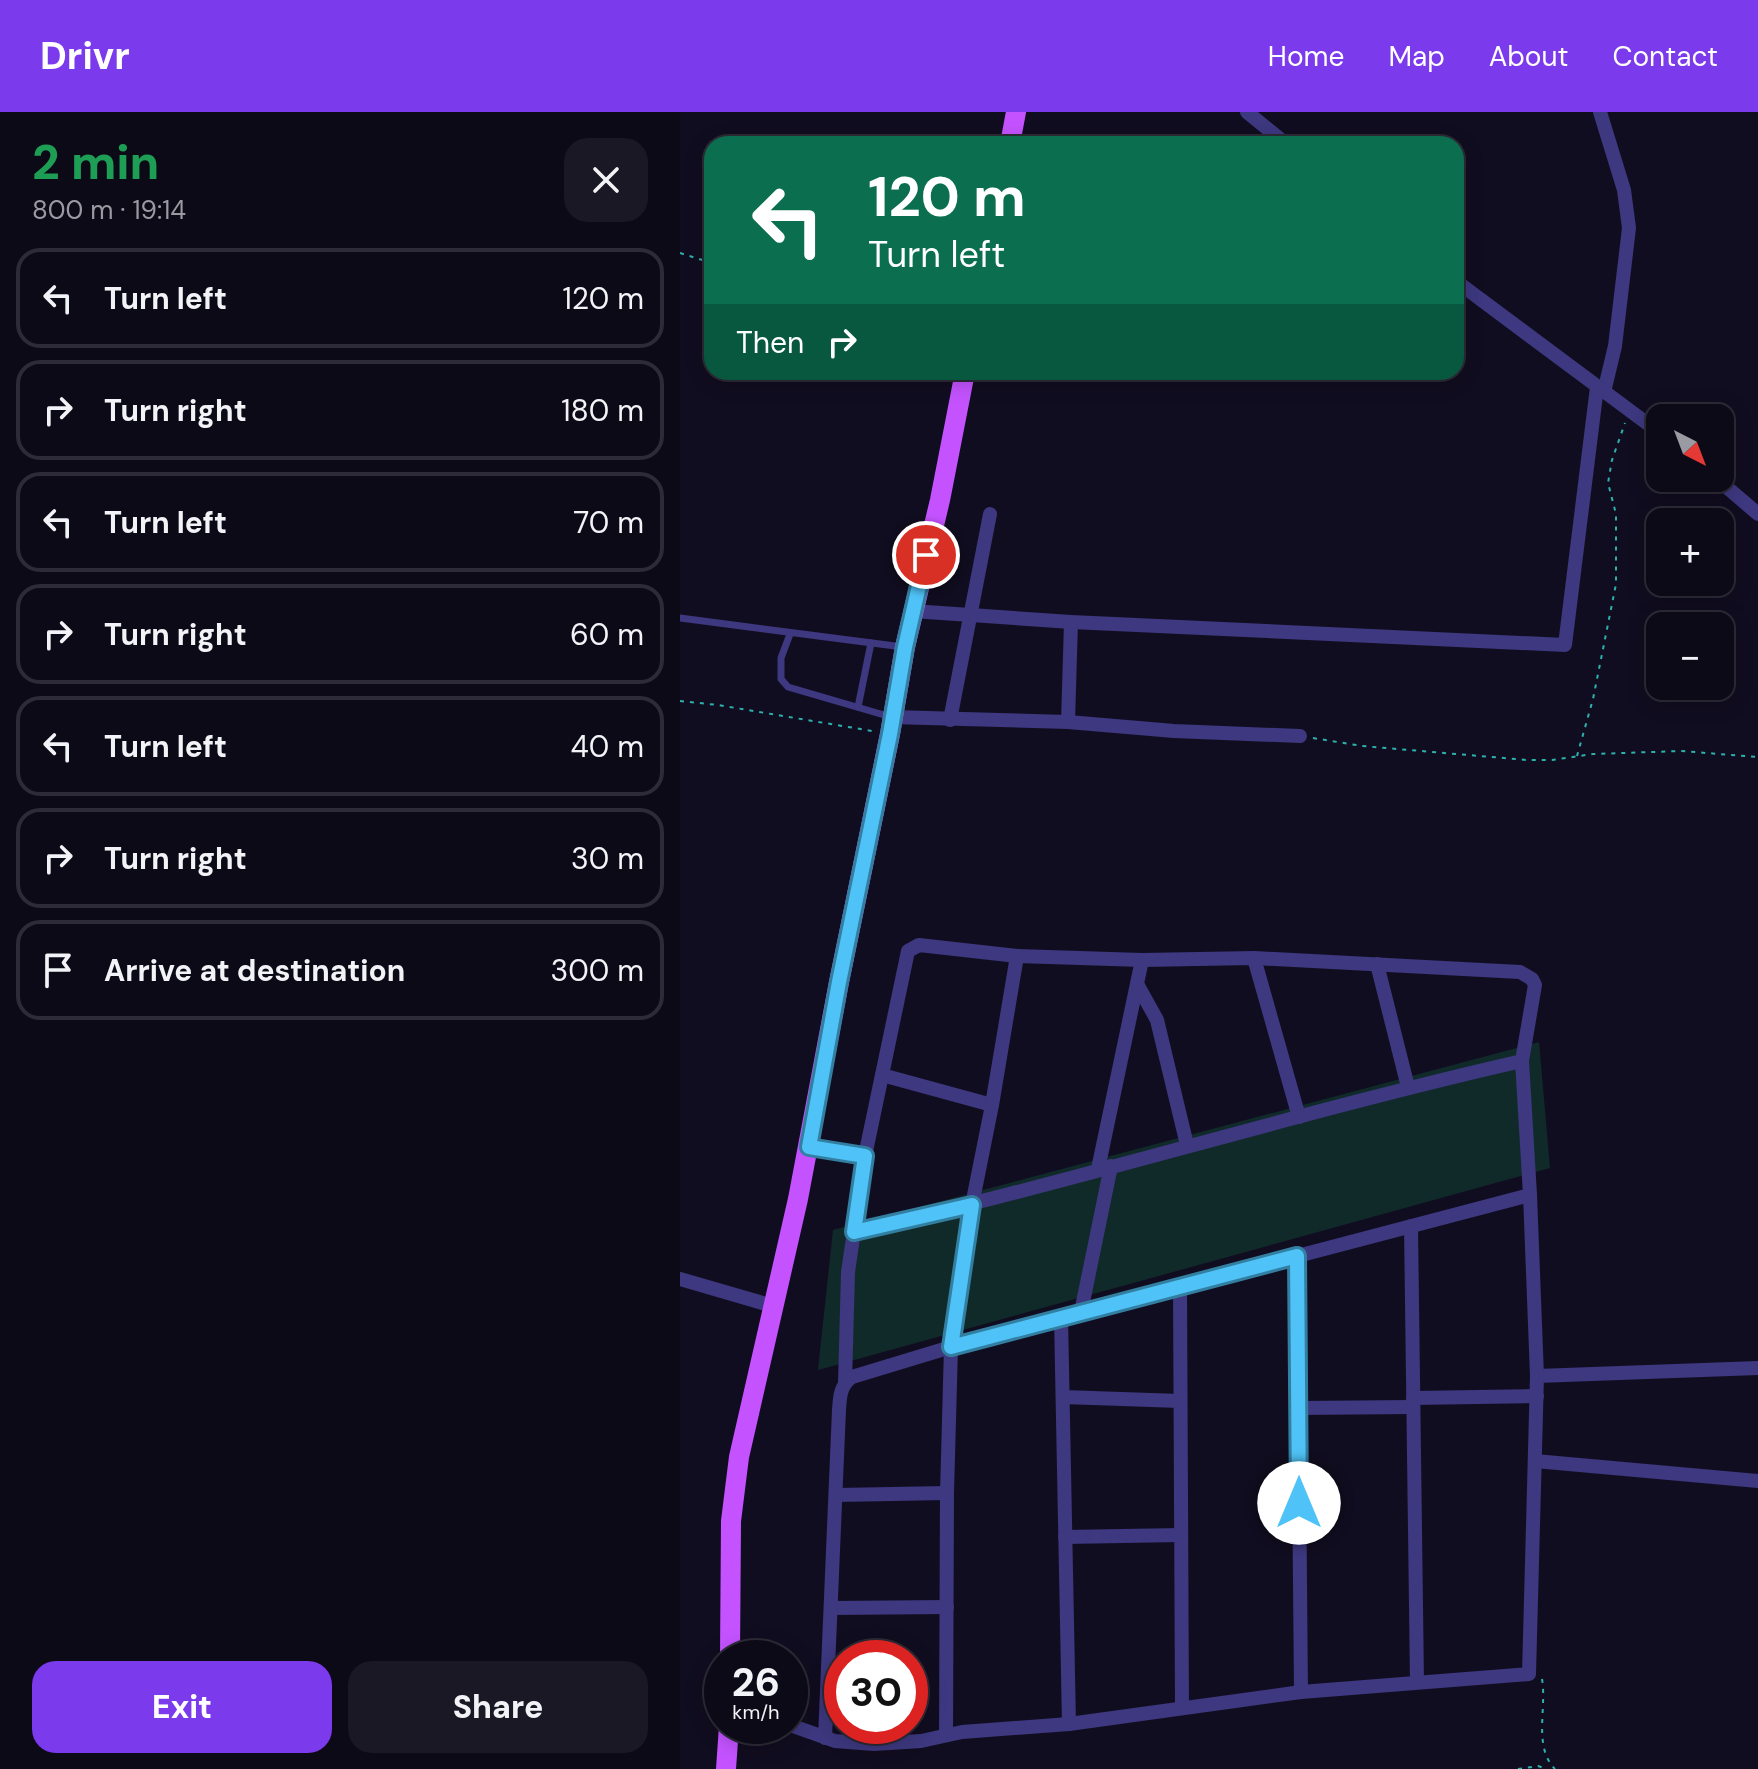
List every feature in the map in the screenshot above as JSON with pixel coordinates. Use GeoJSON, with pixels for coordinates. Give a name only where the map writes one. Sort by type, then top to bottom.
{"type":"FeatureCollection","features":[{"type":"Feature","properties":{"kind":"main road"},"geometry":{"type":"LineString","coordinates":[[1012,136],[1016,112]]}},
{"type":"Feature","properties":{"kind":"main road"},"geometry":{"type":"LineString","coordinates":[[730,1640],[732,1497],[739,1457],[809,1147],[912,611],[940,500],[963,380]]}},
{"type":"Feature","properties":{"kind":"main road"},"geometry":{"type":"LineString","coordinates":[[726,1769],[728,1744]]}},
{"type":"Feature","properties":{"kind":"street"},"geometry":{"type":"LineString","coordinates":[[1247,112],[1276,136]]}},
{"type":"Feature","properties":{"kind":"street"},"geometry":{"type":"LineString","coordinates":[[912,611],[1071,622],[1565,645],[1601,390],[1615,346],[1629,228],[1624,190],[1600,112]]}},
{"type":"Feature","properties":{"kind":"street"},"geometry":{"type":"LineString","coordinates":[[1464,287],[1646,423]]}},
{"type":"Feature","properties":{"kind":"street"},"geometry":{"type":"LineString","coordinates":[[1732,492],[1758,514]]}},
{"type":"Feature","properties":{"kind":"street"},"geometry":{"type":"LineString","coordinates":[[950,720],[990,514]]}},
{"type":"Feature","properties":{"kind":"street"},"geometry":{"type":"LineString","coordinates":[[1068,722],[1071,622]]}},
{"type":"Feature","properties":{"kind":"street"},"geometry":{"type":"LineString","coordinates":[[891,726],[950,720],[1068,722],[1174,731],[1300,736]]}},
{"type":"Feature","properties":{"kind":"street"},"geometry":{"type":"LineString","coordinates":[[845,1383],[848,1272],[865,1156],[908,951],[919,945],[1017,956],[1142,960],[1254,958],[1514,970],[1526,974],[1535,985],[1522,1061],[1537,1376],[1529,1674],[1301,1692],[1069,1724],[928,1739]]}},
{"type":"Feature","properties":{"kind":"street"},"geometry":{"type":"LineString","coordinates":[[946,1735],[951,1347],[972,1205],[1017,956]]}},
{"type":"Feature","properties":{"kind":"street"},"geometry":{"type":"LineString","coordinates":[[1254,958],[1299,1117]]}},
{"type":"Feature","properties":{"kind":"street"},"geometry":{"type":"LineString","coordinates":[[1081,1312],[1142,960]]}},
{"type":"Feature","properties":{"kind":"street"},"geometry":{"type":"LineString","coordinates":[[1377,964],[1408,1087]]}},
{"type":"Feature","properties":{"kind":"street"},"geometry":{"type":"LineString","coordinates":[[1137,984],[1157,1020],[1187,1145]]}},
{"type":"Feature","properties":{"kind":"street"},"geometry":{"type":"LineString","coordinates":[[854,1232],[972,1205],[1408,1087],[1522,1061]]}},
{"type":"Feature","properties":{"kind":"street"},"geometry":{"type":"LineString","coordinates":[[882,1075],[992,1105]]}},
{"type":"Feature","properties":{"kind":"street"},"geometry":{"type":"LineString","coordinates":[[809,1147],[865,1156]]}},
{"type":"Feature","properties":{"kind":"street"},"geometry":{"type":"LineString","coordinates":[[830,1640],[839,1410],[841,1391],[852,1377],[1061,1317],[1530,1195]]}},
{"type":"Feature","properties":{"kind":"street"},"geometry":{"type":"LineString","coordinates":[[1411,1226],[1417,1682]]}},
{"type":"Feature","properties":{"kind":"street"},"geometry":{"type":"LineString","coordinates":[[1297,1256],[1301,1692]]}},
{"type":"Feature","properties":{"kind":"street"},"geometry":{"type":"LineString","coordinates":[[680,1279],[773,1306]]}},
{"type":"Feature","properties":{"kind":"street"},"geometry":{"type":"LineString","coordinates":[[1180,1287],[1182,1707]]}},
{"type":"Feature","properties":{"kind":"street"},"geometry":{"type":"LineString","coordinates":[[1061,1317],[1069,1724]]}},
{"type":"Feature","properties":{"kind":"street"},"geometry":{"type":"LineString","coordinates":[[1537,1376],[1758,1368]]}},
{"type":"Feature","properties":{"kind":"street"},"geometry":{"type":"LineString","coordinates":[[1298,1408],[1537,1396]]}},
{"type":"Feature","properties":{"kind":"street"},"geometry":{"type":"LineString","coordinates":[[1063,1397],[1180,1401]]}},
{"type":"Feature","properties":{"kind":"street"},"geometry":{"type":"LineString","coordinates":[[1535,1461],[1758,1481]]}},
{"type":"Feature","properties":{"kind":"street"},"geometry":{"type":"LineString","coordinates":[[836,1495],[947,1493]]}},
{"type":"Feature","properties":{"kind":"street"},"geometry":{"type":"LineString","coordinates":[[1065,1537],[1181,1535]]}},
{"type":"Feature","properties":{"kind":"street"},"geometry":{"type":"LineString","coordinates":[[832,1608],[947,1607]]}},
{"type":"Feature","properties":{"kind":"lane"},"geometry":{"type":"LineString","coordinates":[[680,618],[905,647]]}},
{"type":"Feature","properties":{"kind":"lane"},"geometry":{"type":"LineString","coordinates":[[790,634],[781,658],[781,679],[788,687],[858,707],[891,726]]}},
{"type":"Feature","properties":{"kind":"lane"},"geometry":{"type":"LineString","coordinates":[[858,707],[871,643]]}},
{"type":"Feature","properties":{"kind":"path"},"geometry":{"type":"LineString","coordinates":[[680,253],[704,260]]}},
{"type":"Feature","properties":{"kind":"path"},"geometry":{"type":"LineString","coordinates":[[1577,756],[1593,699],[1616,584],[1616,514],[1608,483],[1612,460],[1629,411]]}},
{"type":"Feature","properties":{"kind":"path"},"geometry":{"type":"LineString","coordinates":[[680,701],[891,726]]}},
{"type":"Feature","properties":{"kind":"path"},"geometry":{"type":"LineString","coordinates":[[1300,736],[1362,746],[1527,760],[1681,751],[1758,757]]}},
{"type":"Feature","properties":{"kind":"path"},"geometry":{"type":"LineString","coordinates":[[1540,1667],[1544,1694],[1542,1745],[1546,1760],[1555,1769]]}},
{"type":"Feature","properties":{"kind":"path"},"geometry":{"type":"LineString","coordinates":[[1518,1769],[1538,1766],[1547,1769]]}},
{"type":"Feature","properties":{"kind":"green space"},"geometry":{"type":"Polygon","coordinates":[[[1539,1042],[1550,1168],[818,1370],[833,1230],[1539,1042]]]}},
{"type":"Feature","properties":{"kind":"route"},"geometry":{"type":"LineString","coordinates":[[926,555],[891,717],[809,1147],[865,1156],[854,1232],[972,1205],[951,1347],[1297,1256],[1299,1503]]}}]}
